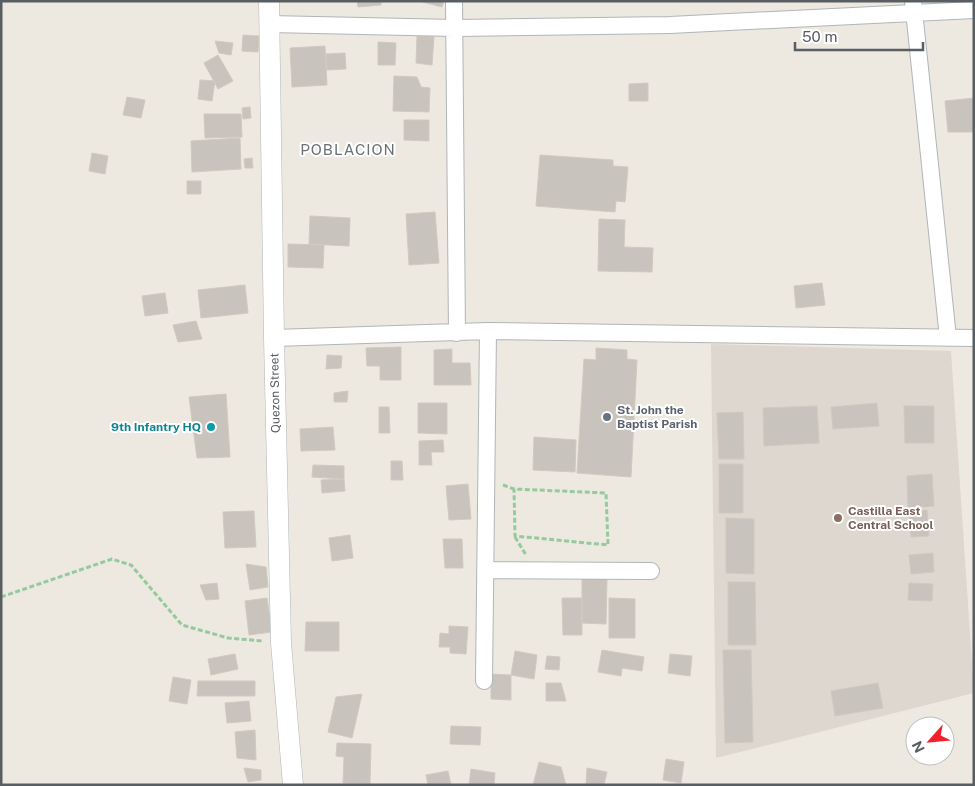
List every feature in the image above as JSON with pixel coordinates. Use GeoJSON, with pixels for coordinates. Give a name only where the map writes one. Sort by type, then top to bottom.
{"type":"FeatureCollection","features":[{"type":"Feature","properties":{"kind":"street","name":"Quezon Street"},"geometry":{"type":"LineString","coordinates":[[269,1],[281,643],[293,785]]}},
{"type":"Feature","properties":{"kind":"street"},"geometry":{"type":"LineString","coordinates":[[454,1],[456,333]]}},
{"type":"Feature","properties":{"kind":"street"},"geometry":{"type":"LineString","coordinates":[[269,24],[455,28],[670,25],[913,7],[974,10]]}},
{"type":"Feature","properties":{"kind":"street"},"geometry":{"type":"LineString","coordinates":[[913,7],[948,338]]}},
{"type":"Feature","properties":{"kind":"street"},"geometry":{"type":"LineString","coordinates":[[484,681],[488,331]]}},
{"type":"Feature","properties":{"kind":"street"},"geometry":{"type":"LineString","coordinates":[[274,338],[488,331],[974,338]]}},
{"type":"Feature","properties":{"kind":"street"},"geometry":{"type":"LineString","coordinates":[[485,570],[651,571]]}},
{"type":"Feature","properties":{"kind":"path"},"geometry":{"type":"LineString","coordinates":[[514,489],[606,492],[608,545],[514,536],[514,489]]}},
{"type":"Feature","properties":{"kind":"path"},"geometry":{"type":"LineString","coordinates":[[1,597],[112,559],[131,565],[182,625],[228,638],[281,643]]}},
{"type":"Feature","properties":{"kind":"shaded area","name":"Castilla East Central School"},"geometry":{"type":"Polygon","coordinates":[[[711,344],[951,351],[974,693],[716,758],[711,344]]]}},
{"type":"Feature","properties":{"kind":"building"},"geometry":{"type":"Polygon","coordinates":[[[357,1],[381,1],[381,5],[358,7],[357,1]]]}},
{"type":"Feature","properties":{"kind":"building"},"geometry":{"type":"Polygon","coordinates":[[[419,1],[444,1],[442,7],[419,1]]]}},
{"type":"Feature","properties":{"kind":"building"},"geometry":{"type":"Polygon","coordinates":[[[243,35],[259,36],[258,52],[242,51],[243,35]]]}},
{"type":"Feature","properties":{"kind":"building"},"geometry":{"type":"Polygon","coordinates":[[[417,36],[434,37],[432,65],[416,63],[417,36]]]}},
{"type":"Feature","properties":{"kind":"building"},"geometry":{"type":"Polygon","coordinates":[[[215,41],[233,43],[231,55],[219,53],[215,41]]]}},
{"type":"Feature","properties":{"kind":"building"},"geometry":{"type":"Polygon","coordinates":[[[378,42],[396,43],[395,65],[378,65],[378,42]]]}},
{"type":"Feature","properties":{"kind":"building"},"geometry":{"type":"Polygon","coordinates":[[[325,46],[327,85],[292,87],[290,48],[325,46]]]}},
{"type":"Feature","properties":{"kind":"building"},"geometry":{"type":"Polygon","coordinates":[[[345,53],[346,69],[327,70],[326,54],[345,53]]]}},
{"type":"Feature","properties":{"kind":"building"},"geometry":{"type":"Polygon","coordinates":[[[218,55],[233,81],[218,89],[204,63],[218,55]]]}},
{"type":"Feature","properties":{"kind":"building"},"geometry":{"type":"Polygon","coordinates":[[[394,76],[417,77],[421,87],[430,88],[429,112],[393,111],[394,76]]]}},
{"type":"Feature","properties":{"kind":"building"},"geometry":{"type":"Polygon","coordinates":[[[200,80],[215,81],[212,101],[198,99],[200,80]]]}},
{"type":"Feature","properties":{"kind":"building"},"geometry":{"type":"Polygon","coordinates":[[[648,83],[648,101],[629,101],[629,84],[648,83]]]}},
{"type":"Feature","properties":{"kind":"building"},"geometry":{"type":"Polygon","coordinates":[[[127,97],[145,100],[141,118],[123,115],[127,97]]]}},
{"type":"Feature","properties":{"kind":"building"},"geometry":{"type":"Polygon","coordinates":[[[974,98],[974,132],[948,132],[945,101],[974,98]]]}},
{"type":"Feature","properties":{"kind":"building"},"geometry":{"type":"Polygon","coordinates":[[[250,107],[251,118],[243,119],[242,108],[250,107]]]}},
{"type":"Feature","properties":{"kind":"building"},"geometry":{"type":"Polygon","coordinates":[[[204,114],[241,114],[242,137],[205,138],[204,114]]]}},
{"type":"Feature","properties":{"kind":"building"},"geometry":{"type":"Polygon","coordinates":[[[404,120],[429,120],[429,141],[404,140],[404,120]]]}},
{"type":"Feature","properties":{"kind":"building"},"geometry":{"type":"Polygon","coordinates":[[[240,138],[241,169],[192,172],[191,141],[240,138]]]}},
{"type":"Feature","properties":{"kind":"building"},"geometry":{"type":"Polygon","coordinates":[[[92,153],[108,156],[105,174],[89,171],[92,153]]]}},
{"type":"Feature","properties":{"kind":"building"},"geometry":{"type":"Polygon","coordinates":[[[540,155],[613,160],[613,166],[628,167],[625,202],[616,201],[615,212],[536,206],[540,155]]]}},
{"type":"Feature","properties":{"kind":"building"},"geometry":{"type":"Polygon","coordinates":[[[252,158],[253,168],[245,168],[244,159],[252,158]]]}},
{"type":"Feature","properties":{"kind":"building"},"geometry":{"type":"Polygon","coordinates":[[[187,181],[201,181],[201,194],[187,194],[187,181]]]}},
{"type":"Feature","properties":{"kind":"building"},"geometry":{"type":"Polygon","coordinates":[[[435,212],[439,263],[409,265],[406,214],[435,212]]]}},
{"type":"Feature","properties":{"kind":"building"},"geometry":{"type":"Polygon","coordinates":[[[310,216],[350,218],[349,246],[309,244],[310,216]]]}},
{"type":"Feature","properties":{"kind":"building"},"geometry":{"type":"Polygon","coordinates":[[[599,219],[625,220],[624,247],[653,248],[652,272],[598,271],[599,219]]]}},
{"type":"Feature","properties":{"kind":"building"},"geometry":{"type":"Polygon","coordinates":[[[288,244],[324,245],[323,268],[288,267],[288,244]]]}},
{"type":"Feature","properties":{"kind":"building"},"geometry":{"type":"Polygon","coordinates":[[[822,283],[825,305],[796,308],[794,286],[822,283]]]}},
{"type":"Feature","properties":{"kind":"building"},"geometry":{"type":"Polygon","coordinates":[[[245,285],[248,313],[201,318],[198,290],[245,285]]]}},
{"type":"Feature","properties":{"kind":"building"},"geometry":{"type":"Polygon","coordinates":[[[165,293],[168,313],[145,316],[142,296],[165,293]]]}},
{"type":"Feature","properties":{"kind":"building"},"geometry":{"type":"Polygon","coordinates":[[[196,321],[202,339],[178,342],[173,325],[196,321]]]}},
{"type":"Feature","properties":{"kind":"building"},"geometry":{"type":"Polygon","coordinates":[[[401,347],[401,380],[380,380],[380,366],[367,366],[366,348],[401,347]]]}},
{"type":"Feature","properties":{"kind":"building","name":"St. John the Baptist Parish"},"geometry":{"type":"Polygon","coordinates":[[[596,348],[627,350],[627,359],[637,360],[631,477],[577,473],[584,359],[596,360],[596,348]]]}},
{"type":"Feature","properties":{"kind":"building"},"geometry":{"type":"Polygon","coordinates":[[[452,349],[452,363],[470,363],[471,385],[434,385],[434,350],[452,349]]]}},
{"type":"Feature","properties":{"kind":"building"},"geometry":{"type":"Polygon","coordinates":[[[327,355],[342,356],[341,368],[326,369],[327,355]]]}},
{"type":"Feature","properties":{"kind":"building"},"geometry":{"type":"Polygon","coordinates":[[[348,391],[347,402],[334,402],[334,393],[348,391]]]}},
{"type":"Feature","properties":{"kind":"building","name":"9th Infantry HQ"},"geometry":{"type":"Polygon","coordinates":[[[226,394],[230,457],[197,458],[189,397],[226,394]]]}},
{"type":"Feature","properties":{"kind":"building"},"geometry":{"type":"Polygon","coordinates":[[[418,403],[447,403],[447,434],[418,433],[418,403]]]}},
{"type":"Feature","properties":{"kind":"building"},"geometry":{"type":"Polygon","coordinates":[[[877,403],[879,426],[833,429],[831,407],[877,403]]]}},
{"type":"Feature","properties":{"kind":"building"},"geometry":{"type":"Polygon","coordinates":[[[817,406],[819,443],[764,446],[763,408],[817,406]]]}},
{"type":"Feature","properties":{"kind":"building"},"geometry":{"type":"Polygon","coordinates":[[[904,406],[934,406],[934,443],[905,443],[904,406]]]}},
{"type":"Feature","properties":{"kind":"building"},"geometry":{"type":"Polygon","coordinates":[[[379,407],[389,407],[390,433],[379,433],[379,407]]]}},
{"type":"Feature","properties":{"kind":"building"},"geometry":{"type":"Polygon","coordinates":[[[743,412],[744,459],[719,459],[717,413],[743,412]]]}},
{"type":"Feature","properties":{"kind":"building"},"geometry":{"type":"Polygon","coordinates":[[[333,427],[335,450],[301,451],[300,429],[333,427]]]}},
{"type":"Feature","properties":{"kind":"building"},"geometry":{"type":"Polygon","coordinates":[[[534,437],[576,440],[575,472],[533,470],[534,437]]]}},
{"type":"Feature","properties":{"kind":"building"},"geometry":{"type":"Polygon","coordinates":[[[443,440],[444,452],[431,452],[432,465],[419,465],[419,441],[443,440]]]}},
{"type":"Feature","properties":{"kind":"building"},"geometry":{"type":"Polygon","coordinates":[[[391,461],[402,461],[403,480],[391,480],[391,461]]]}},
{"type":"Feature","properties":{"kind":"building"},"geometry":{"type":"Polygon","coordinates":[[[719,464],[743,464],[743,513],[719,513],[719,464]]]}},
{"type":"Feature","properties":{"kind":"building"},"geometry":{"type":"Polygon","coordinates":[[[313,465],[344,466],[344,479],[312,477],[313,465]]]}},
{"type":"Feature","properties":{"kind":"building"},"geometry":{"type":"Polygon","coordinates":[[[932,474],[934,506],[908,508],[907,476],[932,474]]]}},
{"type":"Feature","properties":{"kind":"building"},"geometry":{"type":"Polygon","coordinates":[[[344,479],[345,491],[322,493],[321,480],[344,479]]]}},
{"type":"Feature","properties":{"kind":"building"},"geometry":{"type":"Polygon","coordinates":[[[468,484],[471,519],[449,520],[446,486],[468,484]]]}},
{"type":"Feature","properties":{"kind":"building"},"geometry":{"type":"Polygon","coordinates":[[[927,510],[929,536],[911,537],[909,511],[927,510]]]}},
{"type":"Feature","properties":{"kind":"building"},"geometry":{"type":"Polygon","coordinates":[[[254,511],[256,547],[225,548],[223,512],[254,511]]]}},
{"type":"Feature","properties":{"kind":"building"},"geometry":{"type":"Polygon","coordinates":[[[726,518],[754,519],[754,574],[726,573],[726,518]]]}},
{"type":"Feature","properties":{"kind":"building"},"geometry":{"type":"Polygon","coordinates":[[[350,535],[353,558],[332,561],[329,538],[350,535]]]}},
{"type":"Feature","properties":{"kind":"building"},"geometry":{"type":"Polygon","coordinates":[[[443,539],[462,539],[463,568],[445,568],[443,539]]]}},
{"type":"Feature","properties":{"kind":"building"},"geometry":{"type":"Polygon","coordinates":[[[933,553],[934,572],[911,574],[909,555],[933,553]]]}},
{"type":"Feature","properties":{"kind":"building"},"geometry":{"type":"Polygon","coordinates":[[[246,564],[266,567],[268,587],[250,590],[246,564]]]}},
{"type":"Feature","properties":{"kind":"building"},"geometry":{"type":"Polygon","coordinates":[[[582,577],[607,578],[606,624],[582,623],[582,577]]]}},
{"type":"Feature","properties":{"kind":"building"},"geometry":{"type":"Polygon","coordinates":[[[728,582],[755,582],[756,645],[728,645],[728,582]]]}},
{"type":"Feature","properties":{"kind":"building"},"geometry":{"type":"Polygon","coordinates":[[[217,583],[219,599],[206,600],[200,585],[217,583]]]}},
{"type":"Feature","properties":{"kind":"building"},"geometry":{"type":"Polygon","coordinates":[[[909,583],[933,584],[932,601],[908,600],[909,583]]]}},
{"type":"Feature","properties":{"kind":"building"},"geometry":{"type":"Polygon","coordinates":[[[267,598],[272,632],[249,635],[245,601],[267,598]]]}},
{"type":"Feature","properties":{"kind":"building"},"geometry":{"type":"Polygon","coordinates":[[[562,598],[582,598],[582,635],[563,635],[562,598]]]}},
{"type":"Feature","properties":{"kind":"building"},"geometry":{"type":"Polygon","coordinates":[[[609,598],[635,599],[635,638],[609,638],[609,598]]]}},
{"type":"Feature","properties":{"kind":"building"},"geometry":{"type":"Polygon","coordinates":[[[306,622],[339,622],[339,651],[305,651],[306,622]]]}},
{"type":"Feature","properties":{"kind":"building"},"geometry":{"type":"Polygon","coordinates":[[[449,626],[468,627],[466,654],[450,653],[450,647],[439,647],[440,633],[449,634],[449,626]]]}},
{"type":"Feature","properties":{"kind":"building"},"geometry":{"type":"Polygon","coordinates":[[[602,650],[644,657],[642,671],[622,668],[621,676],[598,672],[602,650]]]}},
{"type":"Feature","properties":{"kind":"building"},"geometry":{"type":"Polygon","coordinates":[[[723,650],[751,650],[753,742],[725,743],[723,650]]]}},
{"type":"Feature","properties":{"kind":"building"},"geometry":{"type":"Polygon","coordinates":[[[515,651],[537,655],[534,679],[511,675],[515,651]]]}},
{"type":"Feature","properties":{"kind":"building"},"geometry":{"type":"Polygon","coordinates":[[[235,654],[238,669],[211,675],[208,659],[235,654]]]}},
{"type":"Feature","properties":{"kind":"building"},"geometry":{"type":"Polygon","coordinates":[[[670,654],[692,656],[690,676],[668,673],[670,654]]]}},
{"type":"Feature","properties":{"kind":"building"},"geometry":{"type":"Polygon","coordinates":[[[547,656],[560,657],[559,670],[545,669],[547,656]]]}},
{"type":"Feature","properties":{"kind":"building"},"geometry":{"type":"Polygon","coordinates":[[[491,674],[511,675],[511,700],[491,699],[491,674]]]}},
{"type":"Feature","properties":{"kind":"building"},"geometry":{"type":"Polygon","coordinates":[[[173,677],[191,680],[187,704],[169,701],[173,677]]]}},
{"type":"Feature","properties":{"kind":"building"},"geometry":{"type":"Polygon","coordinates":[[[198,681],[255,681],[255,696],[197,696],[198,681]]]}},
{"type":"Feature","properties":{"kind":"building"},"geometry":{"type":"Polygon","coordinates":[[[546,683],[561,683],[566,701],[546,701],[546,683]]]}},
{"type":"Feature","properties":{"kind":"building"},"geometry":{"type":"Polygon","coordinates":[[[878,683],[883,708],[835,716],[831,691],[878,683]]]}},
{"type":"Feature","properties":{"kind":"building"},"geometry":{"type":"Polygon","coordinates":[[[362,694],[352,738],[328,732],[336,697],[362,694]]]}},
{"type":"Feature","properties":{"kind":"building"},"geometry":{"type":"Polygon","coordinates":[[[249,701],[251,721],[227,723],[225,703],[249,701]]]}},
{"type":"Feature","properties":{"kind":"building"},"geometry":{"type":"Polygon","coordinates":[[[451,726],[481,727],[480,745],[450,744],[451,726]]]}},
{"type":"Feature","properties":{"kind":"building"},"geometry":{"type":"Polygon","coordinates":[[[255,730],[256,760],[237,758],[235,732],[255,730]]]}},
{"type":"Feature","properties":{"kind":"building"},"geometry":{"type":"Polygon","coordinates":[[[337,743],[371,744],[370,784],[343,783],[344,757],[336,756],[337,743]]]}},
{"type":"Feature","properties":{"kind":"building"},"geometry":{"type":"Polygon","coordinates":[[[666,759],[684,762],[681,783],[663,780],[666,759]]]}},
{"type":"Feature","properties":{"kind":"building"},"geometry":{"type":"Polygon","coordinates":[[[539,762],[561,767],[566,785],[533,785],[539,762]]]}},
{"type":"Feature","properties":{"kind":"building"},"geometry":{"type":"Polygon","coordinates":[[[244,768],[261,770],[261,780],[248,782],[244,768]]]}},
{"type":"Feature","properties":{"kind":"building"},"geometry":{"type":"Polygon","coordinates":[[[587,768],[607,772],[604,784],[586,785],[587,768]]]}},
{"type":"Feature","properties":{"kind":"building"},"geometry":{"type":"Polygon","coordinates":[[[471,769],[495,773],[494,785],[469,785],[471,769]]]}},
{"type":"Feature","properties":{"kind":"building"},"geometry":{"type":"Polygon","coordinates":[[[448,771],[451,785],[428,785],[426,775],[448,771]]]}},
{"type":"Feature","properties":{"kind":"place","name":"St. John the Baptist Parish"},"geometry":{"type":"Point","coordinates":[607,417]}},
{"type":"Feature","properties":{"kind":"place","name":"9th Infantry HQ"},"geometry":{"type":"Point","coordinates":[211,427]}},
{"type":"Feature","properties":{"kind":"place","name":"Castilla East Central School"},"geometry":{"type":"Point","coordinates":[838,518]}},
{"type":"Feature","properties":{"kind":"district","name":"POBLACION"},"geometry":{"type":"Point","coordinates":[348,150]}}]}
